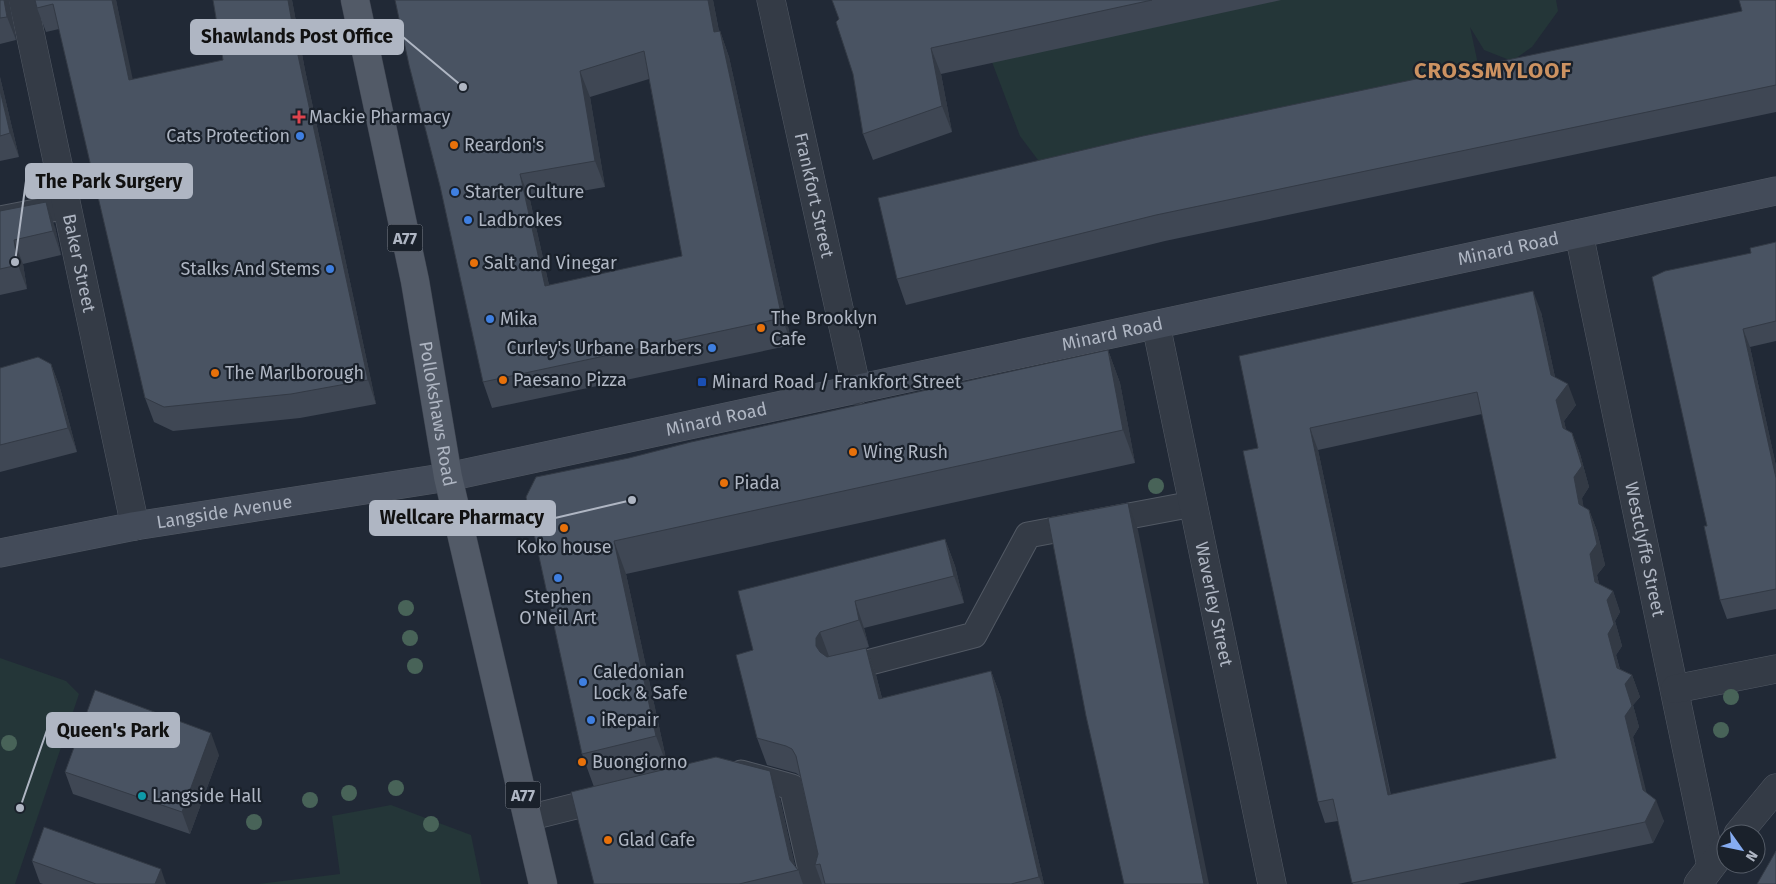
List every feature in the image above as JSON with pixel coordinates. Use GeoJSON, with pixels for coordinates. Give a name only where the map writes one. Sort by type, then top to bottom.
{"type":"FeatureCollection","features":[{"type":"Feature","properties":{"kind":"main road","name":"Pollokshaws Road"},"geometry":{"type":"LineString","coordinates":[[355,0],[415,281],[448,477],[543,884]]}},
{"type":"Feature","properties":{"kind":"main road","name":"Minard Road"},"geometry":{"type":"LineString","coordinates":[[448,477],[1776,191]]}},
{"type":"Feature","properties":{"kind":"main road","name":"Langside Avenue"},"geometry":{"type":"LineString","coordinates":[[0,553],[135,526],[448,477]]}},
{"type":"Feature","properties":{"kind":"street","name":"Baker Street"},"geometry":{"type":"LineString","coordinates":[[23,0],[135,526]]}},
{"type":"Feature","properties":{"kind":"street","name":"Frankfort Street"},"geometry":{"type":"LineString","coordinates":[[771,0],[857,390]]}},
{"type":"Feature","properties":{"kind":"street","name":"Westclyffe Street"},"geometry":{"type":"LineString","coordinates":[[1579,234],[1712,866]]}},
{"type":"Feature","properties":{"kind":"street","name":"Waverley Street"},"geometry":{"type":"LineString","coordinates":[[1156,326],[1272,884]]}},
{"type":"Feature","properties":{"kind":"street"},"geometry":{"type":"LineString","coordinates":[[1675,689],[1776,669]]}},
{"type":"Feature","properties":{"kind":"street"},"geometry":{"type":"LineString","coordinates":[[1746,824],[1776,788]]}},
{"type":"Feature","properties":{"kind":"lane"},"geometry":{"type":"LineString","coordinates":[[0,220],[67,206]]}},
{"type":"Feature","properties":{"kind":"lane"},"geometry":{"type":"LineString","coordinates":[[840,670],[974,635],[1028,535],[1194,504]]}},
{"type":"Feature","properties":{"kind":"lane"},"geometry":{"type":"LineString","coordinates":[[716,772],[726,769],[792,786],[814,884]]}},
{"type":"Feature","properties":{"kind":"lane"},"geometry":{"type":"LineString","coordinates":[[528,818],[632,792]]}},
{"type":"Feature","properties":{"kind":"shaded area"},"geometry":{"type":"Polygon","coordinates":[[[1278,0],[1556,0],[1558,11],[1532,47],[1512,61],[1484,50],[1470,27],[1484,92],[1056,184],[1020,136],[992,62],[1278,0]]]}},
{"type":"Feature","properties":{"kind":"shaded area"},"geometry":{"type":"Polygon","coordinates":[[[0,658],[66,681],[79,694],[15,884],[0,884],[0,658]]]}},
{"type":"Feature","properties":{"kind":"shaded area"},"geometry":{"type":"Polygon","coordinates":[[[391,805],[471,835],[481,884],[258,884],[340,874],[332,816],[391,805]]]}},
{"type":"Feature","properties":{"kind":"building"},"geometry":{"type":"Polygon","coordinates":[[[0,0],[4,0],[7,17],[0,18],[0,0]]]}},
{"type":"Feature","properties":{"kind":"building"},"geometry":{"type":"Polygon","coordinates":[[[35,0],[112,0],[129,80],[223,60],[213,0],[288,0],[296,46],[368,380],[291,394],[164,407],[145,398],[53,4],[37,8],[35,0]]]}},
{"type":"Feature","properties":{"kind":"building"},"geometry":{"type":"Polygon","coordinates":[[[395,0],[708,0],[714,32],[720,31],[782,318],[483,382],[440,186],[409,65],[395,0]],[[644,51],[580,71],[595,161],[520,174],[545,286],[682,256],[644,51]]]}},
{"type":"Feature","properties":{"kind":"building"},"geometry":{"type":"Polygon","coordinates":[[[832,0],[1152,0],[931,48],[942,106],[863,134],[853,74],[836,22],[839,19],[832,0]]]}},
{"type":"Feature","properties":{"kind":"building"},"geometry":{"type":"Polygon","coordinates":[[[1739,0],[1776,0],[1776,85],[1156,215],[897,279],[878,198],[1143,136],[1742,11],[1739,0]]]}},
{"type":"Feature","properties":{"kind":"building"},"geometry":{"type":"Polygon","coordinates":[[[0,90],[10,133],[0,136],[0,90]]]}},
{"type":"Feature","properties":{"kind":"building"},"geometry":{"type":"Polygon","coordinates":[[[46,202],[53,231],[14,240],[18,265],[0,269],[0,211],[46,202]]]}},
{"type":"Feature","properties":{"kind":"building"},"geometry":{"type":"Polygon","coordinates":[[[1776,242],[1776,321],[1743,329],[1776,478],[1776,589],[1720,600],[1704,526],[1707,526],[1652,277],[1665,271],[1751,253],[1750,248],[1776,242]]]}},
{"type":"Feature","properties":{"kind":"building"},"geometry":{"type":"Polygon","coordinates":[[[1533,291],[1551,375],[1568,384],[1556,400],[1563,428],[1572,433],[1582,466],[1574,477],[1579,504],[1589,510],[1597,544],[1590,554],[1595,582],[1613,591],[1607,600],[1614,624],[1608,634],[1617,668],[1632,675],[1625,684],[1632,706],[1625,716],[1643,790],[1656,800],[1645,822],[1352,883],[1333,799],[1318,802],[1243,451],[1258,448],[1239,356],[1533,291]],[[1477,392],[1310,428],[1388,795],[1556,758],[1477,392]]]}},
{"type":"Feature","properties":{"kind":"building"},"geometry":{"type":"Polygon","coordinates":[[[1108,350],[1123,430],[614,541],[656,736],[582,754],[526,497],[536,477],[629,458],[691,442],[1108,350]]]}},
{"type":"Feature","properties":{"kind":"building"},"geometry":{"type":"Polygon","coordinates":[[[38,357],[51,364],[68,428],[0,445],[0,368],[38,357]]]}},
{"type":"Feature","properties":{"kind":"building"},"geometry":{"type":"Polygon","coordinates":[[[1128,503],[1204,884],[1124,884],[1086,716],[1048,518],[1128,503]]]}},
{"type":"Feature","properties":{"kind":"building"},"geometry":{"type":"Polygon","coordinates":[[[945,539],[954,576],[855,601],[859,620],[820,632],[816,638],[816,646],[827,657],[866,648],[879,699],[991,671],[1039,877],[1011,884],[825,884],[820,864],[815,865],[818,854],[796,756],[792,749],[786,746],[757,738],[736,655],[753,650],[738,591],[945,539]]]}},
{"type":"Feature","properties":{"kind":"building"},"geometry":{"type":"Polygon","coordinates":[[[95,690],[211,733],[182,812],[65,772],[95,690]]]}},
{"type":"Feature","properties":{"kind":"building"},"geometry":{"type":"Polygon","coordinates":[[[716,757],[770,771],[790,860],[798,870],[739,884],[594,884],[571,792],[716,757]]]}},
{"type":"Feature","properties":{"kind":"building"},"geometry":{"type":"Polygon","coordinates":[[[44,827],[161,869],[155,884],[96,884],[32,861],[44,827]]]}},
{"type":"Feature","properties":{"kind":"building"},"geometry":{"type":"Polygon","coordinates":[[[1776,851],[1776,884],[1757,884],[1763,874],[1766,874],[1766,868],[1776,851]]]}},
{"type":"Feature","properties":{"kind":"place","name":"Shawlands Post Office"},"geometry":{"type":"Point","coordinates":[463,87]}},
{"type":"Feature","properties":{"kind":"place","name":"Mackie Pharmacy"},"geometry":{"type":"Point","coordinates":[299,117]}},
{"type":"Feature","properties":{"kind":"place","name":"Cats Protection"},"geometry":{"type":"Point","coordinates":[300,136]}},
{"type":"Feature","properties":{"kind":"place","name":"Reardon's"},"geometry":{"type":"Point","coordinates":[454,145]}},
{"type":"Feature","properties":{"kind":"place","name":"Starter Culture"},"geometry":{"type":"Point","coordinates":[455,192]}},
{"type":"Feature","properties":{"kind":"place","name":"Ladbrokes"},"geometry":{"type":"Point","coordinates":[468,220]}},
{"type":"Feature","properties":{"kind":"place","name":"The Park Surgery"},"geometry":{"type":"Point","coordinates":[15,262]}},
{"type":"Feature","properties":{"kind":"place","name":"Salt and Vinegar"},"geometry":{"type":"Point","coordinates":[474,263]}},
{"type":"Feature","properties":{"kind":"place","name":"Stalks And Stems"},"geometry":{"type":"Point","coordinates":[330,269]}},
{"type":"Feature","properties":{"kind":"place","name":"Mika"},"geometry":{"type":"Point","coordinates":[490,319]}},
{"type":"Feature","properties":{"kind":"place","name":"The Brooklyn Cafe"},"geometry":{"type":"Point","coordinates":[761,328]}},
{"type":"Feature","properties":{"kind":"place","name":"Curley's Urbane Barbers"},"geometry":{"type":"Point","coordinates":[712,348]}},
{"type":"Feature","properties":{"kind":"place","name":"The Marlborough"},"geometry":{"type":"Point","coordinates":[215,373]}},
{"type":"Feature","properties":{"kind":"place","name":"Paesano Pizza"},"geometry":{"type":"Point","coordinates":[503,380]}},
{"type":"Feature","properties":{"kind":"place","name":"Minard Road / Frankfort Street"},"geometry":{"type":"Point","coordinates":[702,382]}},
{"type":"Feature","properties":{"kind":"place","name":"Wing Rush"},"geometry":{"type":"Point","coordinates":[853,452]}},
{"type":"Feature","properties":{"kind":"place","name":"Piada"},"geometry":{"type":"Point","coordinates":[724,483]}},
{"type":"Feature","properties":{"kind":"place","name":"Wellcare Pharmacy"},"geometry":{"type":"Point","coordinates":[632,500]}},
{"type":"Feature","properties":{"kind":"place","name":"Koko house"},"geometry":{"type":"Point","coordinates":[564,528]}},
{"type":"Feature","properties":{"kind":"place","name":"Stephen O'Neil Art"},"geometry":{"type":"Point","coordinates":[558,578]}},
{"type":"Feature","properties":{"kind":"place","name":"Caledonian Lock & Safe"},"geometry":{"type":"Point","coordinates":[583,682]}},
{"type":"Feature","properties":{"kind":"place","name":"iRepair"},"geometry":{"type":"Point","coordinates":[591,720]}},
{"type":"Feature","properties":{"kind":"place","name":"Buongiorno"},"geometry":{"type":"Point","coordinates":[582,762]}},
{"type":"Feature","properties":{"kind":"place","name":"Langside Hall"},"geometry":{"type":"Point","coordinates":[142,796]}},
{"type":"Feature","properties":{"kind":"place","name":"Queen's Park"},"geometry":{"type":"Point","coordinates":[20,808]}},
{"type":"Feature","properties":{"kind":"place","name":"Glad Cafe"},"geometry":{"type":"Point","coordinates":[608,840]}},
{"type":"Feature","properties":{"kind":"district","name":"CROSSMYLOOF"},"geometry":{"type":"Point","coordinates":[1493,70]}}]}
